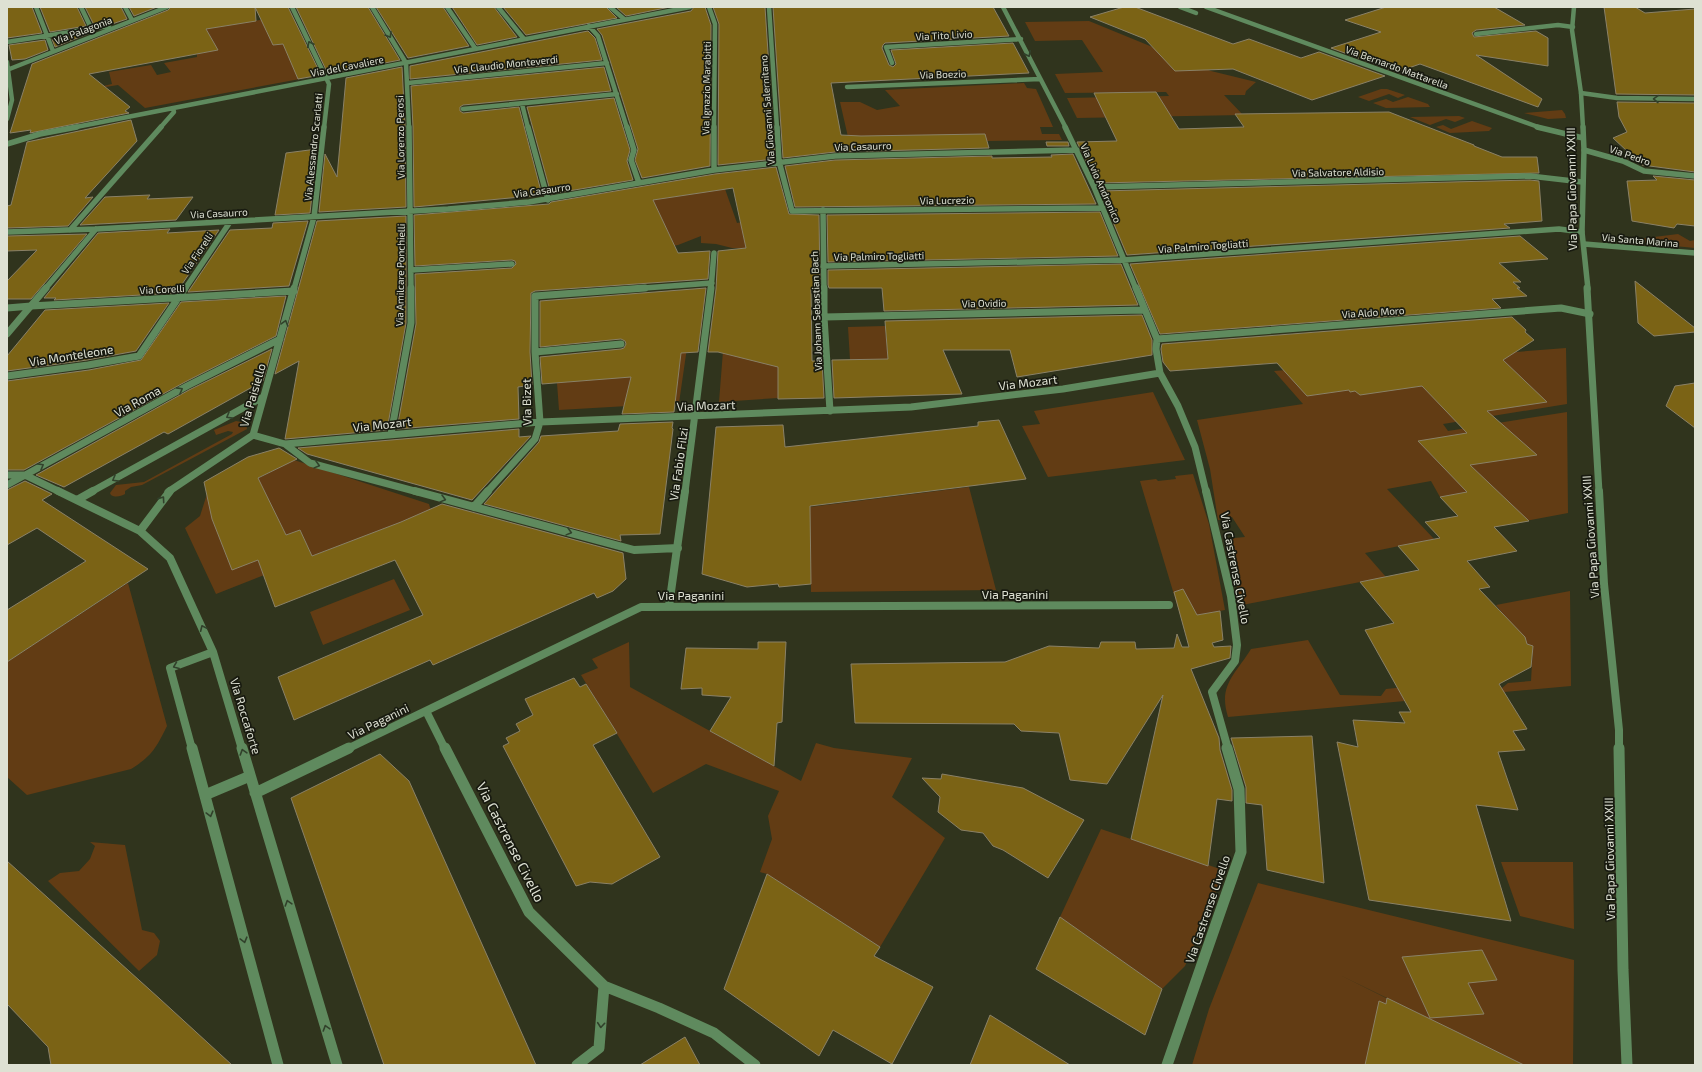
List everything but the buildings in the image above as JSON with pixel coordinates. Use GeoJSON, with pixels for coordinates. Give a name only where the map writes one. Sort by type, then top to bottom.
{"type":"FeatureCollection","features":[{"type":"Feature","properties":{"kind":"street"},"geometry":{"type":"LineString","coordinates":[[36,7],[54,51]]}},
{"type":"Feature","properties":{"kind":"street"},"geometry":{"type":"LineString","coordinates":[[81,7],[91,28]]}},
{"type":"Feature","properties":{"kind":"street"},"geometry":{"type":"LineString","coordinates":[[125,7],[132,20]]}},
{"type":"Feature","properties":{"kind":"street","name":"Via Palagonia"},"geometry":{"type":"LineString","coordinates":[[8,69],[166,7]]}},
{"type":"Feature","properties":{"kind":"street"},"geometry":{"type":"LineString","coordinates":[[292,7],[327,79]]}},
{"type":"Feature","properties":{"kind":"street"},"geometry":{"type":"LineString","coordinates":[[372,7],[406,63]]}},
{"type":"Feature","properties":{"kind":"street"},"geometry":{"type":"LineString","coordinates":[[447,7],[475,48]]}},
{"type":"Feature","properties":{"kind":"street"},"geometry":{"type":"LineString","coordinates":[[498,7],[524,38]]}},
{"type":"Feature","properties":{"kind":"street"},"geometry":{"type":"LineString","coordinates":[[610,7],[624,19]]}},
{"type":"Feature","properties":{"kind":"street","name":"Via del Cavaliere"},"geometry":{"type":"LineString","coordinates":[[7,144],[40,134],[327,79],[524,38],[688,7]]}},
{"type":"Feature","properties":{"kind":"street","name":"Via Ignazio Marabitti"},"geometry":{"type":"LineString","coordinates":[[709,7],[715,24],[714,170]]}},
{"type":"Feature","properties":{"kind":"street","name":"Via Giovanni Salernitano"},"geometry":{"type":"LineString","coordinates":[[769,7],[779,161],[792,211]]}},
{"type":"Feature","properties":{"kind":"street","name":"Via Livio Andronico"},"geometry":{"type":"LineString","coordinates":[[1003,7],[1021,39],[1094,187],[1157,339],[1156,349],[1160,373]]}},
{"type":"Feature","properties":{"kind":"street"},"geometry":{"type":"LineString","coordinates":[[1180,7],[1196,13]]}},
{"type":"Feature","properties":{"kind":"street","name":"Via Bernardo Mattarella"},"geometry":{"type":"LineString","coordinates":[[1206,7],[1534,126],[1583,138]]}},
{"type":"Feature","properties":{"kind":"street","name":"Via Papa Giovanni XXIII"},"geometry":{"type":"LineString","coordinates":[[1574,7],[1573,27],[1581,93],[1584,150],[1582,182],[1582,232],[1590,314],[1604,584],[1620,730],[1623,970],[1627,1065]]}},
{"type":"Feature","properties":{"kind":"street"},"geometry":{"type":"LineString","coordinates":[[7,42],[91,28],[121,25]]}},
{"type":"Feature","properties":{"kind":"street"},"geometry":{"type":"LineString","coordinates":[[1476,34],[1558,25],[1573,27]]}},
{"type":"Feature","properties":{"kind":"street"},"geometry":{"type":"LineString","coordinates":[[589,26],[598,36],[607,63],[634,150],[631,160],[640,183]]}},
{"type":"Feature","properties":{"kind":"street","name":"Via Tito Livio"},"geometry":{"type":"LineString","coordinates":[[892,63],[886,47],[1021,39]]}},
{"type":"Feature","properties":{"kind":"street"},"geometry":{"type":"LineString","coordinates":[[7,62],[12,100],[7,119]]}},
{"type":"Feature","properties":{"kind":"street","name":"Via Lorenzo Perosi"},"geometry":{"type":"LineString","coordinates":[[406,63],[408,83],[411,212]]}},
{"type":"Feature","properties":{"kind":"street","name":"Via Claudio Monteverdi"},"geometry":{"type":"LineString","coordinates":[[408,83],[607,63]]}},
{"type":"Feature","properties":{"kind":"street","name":"Via Alessandro Scarlatti"},"geometry":{"type":"LineString","coordinates":[[314,217],[329,84],[327,79]]}},
{"type":"Feature","properties":{"kind":"street","name":"Via Boezio"},"geometry":{"type":"LineString","coordinates":[[847,87],[1040,79]]}},
{"type":"Feature","properties":{"kind":"street"},"geometry":{"type":"LineString","coordinates":[[1581,93],[1617,98],[1695,99]]}},
{"type":"Feature","properties":{"kind":"street"},"geometry":{"type":"LineString","coordinates":[[463,109],[617,94]]}},
{"type":"Feature","properties":{"kind":"street"},"geometry":{"type":"LineString","coordinates":[[522,104],[548,200]]}},
{"type":"Feature","properties":{"kind":"street"},"geometry":{"type":"LineString","coordinates":[[70,230],[174,112],[173,108]]}},
{"type":"Feature","properties":{"kind":"street","name":"Via Casaurro"},"geometry":{"type":"LineString","coordinates":[[7,232],[96,229],[411,212],[548,200],[714,170],[779,161],[842,156],[1077,150]]}},
{"type":"Feature","properties":{"kind":"street","name":"Via Pedro"},"geometry":{"type":"LineString","coordinates":[[1584,150],[1623,161],[1644,171],[1695,176]]}},
{"type":"Feature","properties":{"kind":"street","name":"Via Salvatore Aldisio"},"geometry":{"type":"LineString","coordinates":[[1094,187],[1530,176],[1582,182]]}},
{"type":"Feature","properties":{"kind":"street","name":"Via Lucrezio"},"geometry":{"type":"LineString","coordinates":[[792,211],[1103,208]]}},
{"type":"Feature","properties":{"kind":"street","name":"Via Johann Sebastian Bach"},"geometry":{"type":"LineString","coordinates":[[823,210],[824,317],[830,411]]}},
{"type":"Feature","properties":{"kind":"street","name":"Via Amilcare Ponchielli"},"geometry":{"type":"LineString","coordinates":[[391,434],[411,323],[411,212]]}},
{"type":"Feature","properties":{"kind":"street","name":"Via Paisiello"},"geometry":{"type":"LineString","coordinates":[[140,531],[167,493],[253,435],[314,217]]}},
{"type":"Feature","properties":{"kind":"street","name":"Via Fiorelli"},"geometry":{"type":"LineString","coordinates":[[139,356],[230,222]]}},
{"type":"Feature","properties":{"kind":"street"},"geometry":{"type":"LineString","coordinates":[[7,334],[96,229]]}},
{"type":"Feature","properties":{"kind":"street","name":"Via Palmiro Togliatti"},"geometry":{"type":"LineString","coordinates":[[823,266],[1123,260],[1560,229],[1582,232]]}},
{"type":"Feature","properties":{"kind":"street","name":"Via Santa Marina"},"geometry":{"type":"LineString","coordinates":[[1584,244],[1695,253]]}},
{"type":"Feature","properties":{"kind":"street","name":"Via Fabio Filzi"},"geometry":{"type":"LineString","coordinates":[[670,606],[696,416],[712,283],[714,253]]}},
{"type":"Feature","properties":{"kind":"street"},"geometry":{"type":"LineString","coordinates":[[411,270],[512,264]]}},
{"type":"Feature","properties":{"kind":"street","name":"Via Bizet"},"geometry":{"type":"LineString","coordinates":[[474,507],[535,439],[540,422],[535,352],[535,296],[712,283]]}},
{"type":"Feature","properties":{"kind":"street","name":"Via Corelli"},"geometry":{"type":"LineString","coordinates":[[7,308],[294,292]]}},
{"type":"Feature","properties":{"kind":"street","name":"Via Aldo Moro"},"geometry":{"type":"LineString","coordinates":[[1157,339],[1561,308],[1590,314]]}},
{"type":"Feature","properties":{"kind":"street","name":"Via Ovidio"},"geometry":{"type":"LineString","coordinates":[[824,317],[1144,310]]}},
{"type":"Feature","properties":{"kind":"street","name":"Via Roma"},"geometry":{"type":"LineString","coordinates":[[7,485],[187,386],[280,338]]}},
{"type":"Feature","properties":{"kind":"street"},"geometry":{"type":"LineString","coordinates":[[535,352],[621,344]]}},
{"type":"Feature","properties":{"kind":"street","name":"Via Monteleone"},"geometry":{"type":"LineString","coordinates":[[7,376],[88,365],[139,356]]}},
{"type":"Feature","properties":{"kind":"street","name":"Via Mozart"},"geometry":{"type":"LineString","coordinates":[[253,435],[285,444],[540,422],[911,407],[1063,389],[1160,373]]}},
{"type":"Feature","properties":{"kind":"street","name":"Via Castrense Civello"},"geometry":{"type":"LineString","coordinates":[[1160,373],[1178,406],[1195,447],[1231,596],[1236,645],[1235,661],[1212,692],[1239,789],[1241,852],[1166,1065]]}},
{"type":"Feature","properties":{"kind":"street"},"geometry":{"type":"LineString","coordinates":[[77,500],[263,397]]}},
{"type":"Feature","properties":{"kind":"street"},"geometry":{"type":"LineString","coordinates":[[285,444],[310,463],[634,550],[678,548]]}},
{"type":"Feature","properties":{"kind":"street","name":"Via Roccaforte"},"geometry":{"type":"LineString","coordinates":[[7,475],[25,475],[140,531],[170,558],[213,652],[337,1065]]}},
{"type":"Feature","properties":{"kind":"street","name":"Via Paganini"},"geometry":{"type":"LineString","coordinates":[[255,793],[641,607],[823,608],[1169,605]]}},
{"type":"Feature","properties":{"kind":"street"},"geometry":{"type":"LineString","coordinates":[[213,652],[170,668],[278,1065]]}},
{"type":"Feature","properties":{"kind":"street","name":"Via Castrense Civello"},"geometry":{"type":"LineString","coordinates":[[426,711],[530,912],[604,986],[659,1008],[714,1033],[754,1065]]}},
{"type":"Feature","properties":{"kind":"street"},"geometry":{"type":"LineString","coordinates":[[205,795],[250,776]]}},
{"type":"Feature","properties":{"kind":"street"},"geometry":{"type":"LineString","coordinates":[[577,1065],[599,1048],[604,986]]}},
{"type":"Feature","properties":{"kind":"shaded area"},"geometry":{"type":"Polygon","coordinates":[[[271,18],[272,42],[274,45],[283,44],[300,79],[145,108],[118,85],[99,88],[112,84],[109,72],[151,65],[157,75],[171,72],[164,63],[197,57],[197,54],[217,50],[206,29],[271,18]]]}},
{"type":"Feature","properties":{"kind":"shaded area"},"geometry":{"type":"Polygon","coordinates":[[[1089,21],[1211,71],[1256,82],[1246,91],[1245,95],[1224,95],[1243,115],[1077,118],[1067,98],[1169,96],[1166,92],[1065,93],[1055,74],[1103,72],[1082,40],[1035,41],[1025,22],[1089,21]]]}},
{"type":"Feature","properties":{"kind":"shaded area"},"geometry":{"type":"Polygon","coordinates":[[[1024,83],[1027,88],[1036,89],[1053,127],[1040,127],[1042,134],[1059,134],[1062,140],[987,141],[848,137],[840,102],[860,102],[877,110],[900,106],[885,90],[1024,83]]]}},
{"type":"Feature","properties":{"kind":"shaded area"},"geometry":{"type":"Polygon","coordinates":[[[1381,89],[1387,89],[1405,95],[1398,98],[1389,94],[1369,101],[1358,97],[1381,89]]]}},
{"type":"Feature","properties":{"kind":"shaded area"},"geometry":{"type":"Polygon","coordinates":[[[1408,97],[1428,104],[1430,107],[1386,108],[1373,103],[1386,99],[1393,102],[1408,97]]]}},
{"type":"Feature","properties":{"kind":"shaded area"},"geometry":{"type":"Polygon","coordinates":[[[1562,110],[1566,118],[1548,119],[1524,113],[1562,110]]]}},
{"type":"Feature","properties":{"kind":"shaded area"},"geometry":{"type":"Polygon","coordinates":[[[1459,116],[1465,118],[1455,122],[1446,119],[1430,125],[1410,117],[1459,116]]]}},
{"type":"Feature","properties":{"kind":"shaded area"},"geometry":{"type":"Polygon","coordinates":[[[1472,121],[1492,128],[1489,131],[1450,133],[1436,127],[1443,125],[1451,129],[1472,121]]]}},
{"type":"Feature","properties":{"kind":"shaded area"},"geometry":{"type":"Polygon","coordinates":[[[725,189],[737,223],[742,222],[775,248],[732,248],[716,244],[701,243],[701,236],[678,245],[663,248],[588,251],[670,236],[666,228],[657,230],[644,202],[663,191],[666,198],[725,189]]]}},
{"type":"Feature","properties":{"kind":"shaded area"},"geometry":{"type":"Polygon","coordinates":[[[1678,234],[1690,241],[1695,240],[1695,248],[1622,241],[1678,234]]]}},
{"type":"Feature","properties":{"kind":"shaded area"},"geometry":{"type":"Polygon","coordinates":[[[812,323],[812,357],[778,358],[778,398],[719,402],[723,351],[778,324],[812,323]]]}},
{"type":"Feature","properties":{"kind":"shaded area"},"geometry":{"type":"Polygon","coordinates":[[[885,326],[888,359],[850,360],[848,327],[885,326]]]}},
{"type":"Feature","properties":{"kind":"shaded area"},"geometry":{"type":"Polygon","coordinates":[[[690,327],[679,403],[559,410],[557,383],[631,376],[682,347],[690,327]]]}},
{"type":"Feature","properties":{"kind":"shaded area"},"geometry":{"type":"Polygon","coordinates":[[[1566,348],[1567,404],[1443,424],[1448,431],[1567,412],[1568,513],[1473,531],[1440,497],[1431,481],[1387,489],[1434,539],[1365,553],[1386,577],[1242,605],[1224,539],[1245,537],[1232,517],[1218,520],[1210,469],[1197,420],[1303,404],[1274,371],[1566,348]]]}},
{"type":"Feature","properties":{"kind":"shaded area"},"geometry":{"type":"Polygon","coordinates":[[[1153,392],[1185,460],[1048,477],[1022,426],[1040,424],[1034,411],[1153,392]]]}},
{"type":"Feature","properties":{"kind":"shaded area"},"geometry":{"type":"Polygon","coordinates":[[[236,421],[246,423],[247,429],[142,485],[131,487],[125,491],[125,494],[117,497],[111,495],[110,493],[116,485],[144,482],[232,434],[233,432],[228,431],[216,435],[214,430],[236,421]]]}},
{"type":"Feature","properties":{"kind":"shaded area"},"geometry":{"type":"Polygon","coordinates":[[[294,460],[429,504],[431,511],[312,556],[300,530],[286,535],[270,555],[277,570],[216,594],[185,528],[200,516],[207,494],[241,487],[294,460]]]}},
{"type":"Feature","properties":{"kind":"shaded area"},"geometry":{"type":"Polygon","coordinates":[[[1193,474],[1209,524],[1225,610],[1181,618],[1140,481],[1176,479],[1175,476],[1193,474]]]}},
{"type":"Feature","properties":{"kind":"shaded area"},"geometry":{"type":"Polygon","coordinates":[[[969,487],[996,590],[811,592],[810,507],[969,487]]]}},
{"type":"Feature","properties":{"kind":"shaded area"},"geometry":{"type":"Polygon","coordinates":[[[394,579],[410,610],[323,645],[310,612],[394,579]]]}},
{"type":"Feature","properties":{"kind":"shaded area"},"geometry":{"type":"Polygon","coordinates":[[[128,583],[167,726],[153,751],[144,760],[131,769],[27,795],[7,777],[7,662],[128,583]]]}},
{"type":"Feature","properties":{"kind":"shaded area"},"geometry":{"type":"Polygon","coordinates":[[[1570,591],[1571,686],[1228,717],[1225,706],[1227,688],[1234,674],[1251,649],[1308,640],[1340,695],[1381,696],[1386,689],[1405,687],[1493,689],[1502,688],[1508,683],[1531,681],[1533,646],[1527,644],[1496,605],[1570,591]]]}},
{"type":"Feature","properties":{"kind":"shaded area"},"geometry":{"type":"Polygon","coordinates":[[[629,642],[630,687],[801,781],[816,743],[834,748],[912,758],[892,797],[945,838],[880,947],[767,874],[760,872],[772,839],[768,816],[779,791],[706,764],[653,793],[581,675],[598,668],[592,659],[629,642]]]}},
{"type":"Feature","properties":{"kind":"shaded area"},"geometry":{"type":"Polygon","coordinates":[[[1101,829],[1223,870],[1211,906],[1185,966],[1162,989],[1060,917],[1101,829]]]}},
{"type":"Feature","properties":{"kind":"shaded area"},"geometry":{"type":"Polygon","coordinates":[[[90,842],[125,845],[142,930],[154,933],[160,941],[157,955],[139,971],[48,881],[60,873],[79,871],[90,859],[95,846],[90,842]]]}},
{"type":"Feature","properties":{"kind":"shaded area"},"geometry":{"type":"Polygon","coordinates":[[[1501,862],[1573,862],[1574,929],[1520,916],[1501,862]]]}},
{"type":"Feature","properties":{"kind":"shaded area"},"geometry":{"type":"Polygon","coordinates":[[[1258,883],[1574,960],[1573,1065],[1524,1065],[1340,975],[1520,1065],[1192,1065],[1209,1009],[1258,883]]]}}]}
